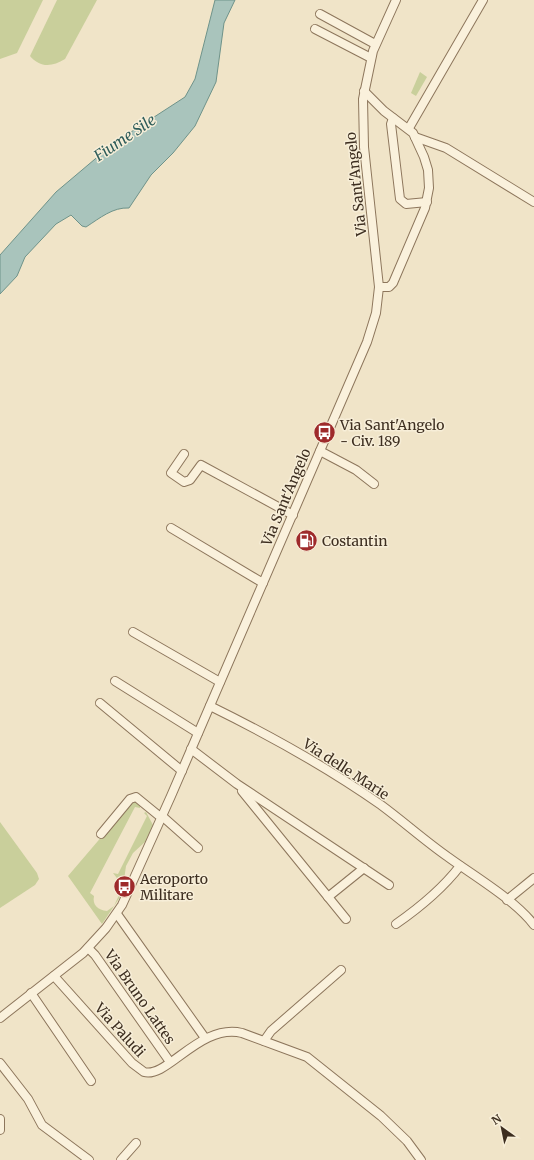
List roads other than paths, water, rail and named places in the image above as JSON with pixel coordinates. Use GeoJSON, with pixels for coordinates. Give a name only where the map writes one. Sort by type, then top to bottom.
{"type":"FeatureCollection","features":[{"type":"Feature","properties":{"kind":"street","name":"Via Sant'Angelo"},"geometry":{"type":"LineString","coordinates":[[0,1018],[88,948],[117,914],[128,893],[182,771],[369,337],[376,313],[379,287],[363,135],[364,91],[371,58],[396,0]]}},
{"type":"Feature","properties":{"kind":"street"},"geometry":{"type":"LineString","coordinates":[[409,128],[483,0]]}},
{"type":"Feature","properties":{"kind":"street"},"geometry":{"type":"LineString","coordinates":[[320,14],[376,44]]}},
{"type":"Feature","properties":{"kind":"street"},"geometry":{"type":"LineString","coordinates":[[315,29],[371,58]]}},
{"type":"Feature","properties":{"kind":"street"},"geometry":{"type":"LineString","coordinates":[[364,91],[380,108],[409,128],[415,136],[428,170],[429,188],[427,202],[392,284],[389,287],[379,287]]}},
{"type":"Feature","properties":{"kind":"street"},"geometry":{"type":"LineString","coordinates":[[393,118],[391,124],[400,199],[406,204],[427,202]]}},
{"type":"Feature","properties":{"kind":"street"},"geometry":{"type":"LineString","coordinates":[[415,136],[446,148],[534,202]]}},
{"type":"Feature","properties":{"kind":"street"},"geometry":{"type":"LineString","coordinates":[[320,451],[356,470],[374,484]]}},
{"type":"Feature","properties":{"kind":"street"},"geometry":{"type":"LineString","coordinates":[[184,454],[171,473],[184,482],[190,480],[201,465],[292,515]]}},
{"type":"Feature","properties":{"kind":"street"},"geometry":{"type":"LineString","coordinates":[[170,528],[263,583]]}},
{"type":"Feature","properties":{"kind":"street"},"geometry":{"type":"LineString","coordinates":[[134,632],[220,682]]}},
{"type":"Feature","properties":{"kind":"street"},"geometry":{"type":"LineString","coordinates":[[115,681],[198,733]]}},
{"type":"Feature","properties":{"kind":"street"},"geometry":{"type":"LineString","coordinates":[[100,703],[182,771]]}},
{"type":"Feature","properties":{"kind":"street","name":"Via delle Marie"},"geometry":{"type":"LineString","coordinates":[[210,706],[259,730],[345,781],[381,805],[507,900],[534,925]]}},
{"type":"Feature","properties":{"kind":"street"},"geometry":{"type":"LineString","coordinates":[[191,749],[237,784],[389,885]]}},
{"type":"Feature","properties":{"kind":"street"},"geometry":{"type":"LineString","coordinates":[[237,784],[346,919]]}},
{"type":"Feature","properties":{"kind":"street"},"geometry":{"type":"LineString","coordinates":[[101,834],[130,799],[134,797],[138,798],[158,815],[162,816],[198,848]]}},
{"type":"Feature","properties":{"kind":"street"},"geometry":{"type":"LineString","coordinates":[[396,924],[408,916],[450,879],[460,866]]}},
{"type":"Feature","properties":{"kind":"street"},"geometry":{"type":"LineString","coordinates":[[328,897],[364,868]]}},
{"type":"Feature","properties":{"kind":"street"},"geometry":{"type":"LineString","coordinates":[[507,900],[534,878]]}},
{"type":"Feature","properties":{"kind":"street"},"geometry":{"type":"LineString","coordinates":[[117,914],[205,1038]]}},
{"type":"Feature","properties":{"kind":"street","name":"Via Bruno Lattes"},"geometry":{"type":"LineString","coordinates":[[88,948],[170,1062]]}},
{"type":"Feature","properties":{"kind":"street"},"geometry":{"type":"LineString","coordinates":[[264,1041],[271,1032],[341,970]]}},
{"type":"Feature","properties":{"kind":"street","name":"Via Paludi"},"geometry":{"type":"LineString","coordinates":[[54,976],[140,1070],[150,1073],[170,1062],[205,1038],[219,1033],[232,1031],[264,1041],[307,1057],[337,1079],[381,1116],[407,1141],[421,1160]]}},
{"type":"Feature","properties":{"kind":"street"},"geometry":{"type":"LineString","coordinates":[[31,993],[91,1081]]}},
{"type":"Feature","properties":{"kind":"street"},"geometry":{"type":"LineString","coordinates":[[0,1063],[25,1096],[42,1125],[89,1160]]}},
{"type":"Feature","properties":{"kind":"street"},"geometry":{"type":"LineString","coordinates":[[0,1119],[0,1130]]}},
{"type":"Feature","properties":{"kind":"street"},"geometry":{"type":"LineString","coordinates":[[121,1160],[136,1143]]}},
{"type":"Feature","properties":{"kind":"water","name":"Fiume Sile"},"geometry":{"type":"Polygon","coordinates":[[[215,0],[235,0],[224,23],[216,82],[195,126],[173,153],[151,175],[129,208],[112,211],[86,227],[82,226],[71,215],[56,224],[25,257],[17,276],[0,294],[0,255],[56,192],[114,143],[185,97],[195,79],[215,0]]]}},
{"type":"Feature","properties":{"kind":"place","name":"Via Sant'Angelo - Civ. 189"},"geometry":{"type":"Point","coordinates":[325,433]}},
{"type":"Feature","properties":{"kind":"place","name":"Costantin"},"geometry":{"type":"Point","coordinates":[307,541]}},
{"type":"Feature","properties":{"kind":"place","name":"Aeroporto Militare"},"geometry":{"type":"Point","coordinates":[124,887]}}]}
